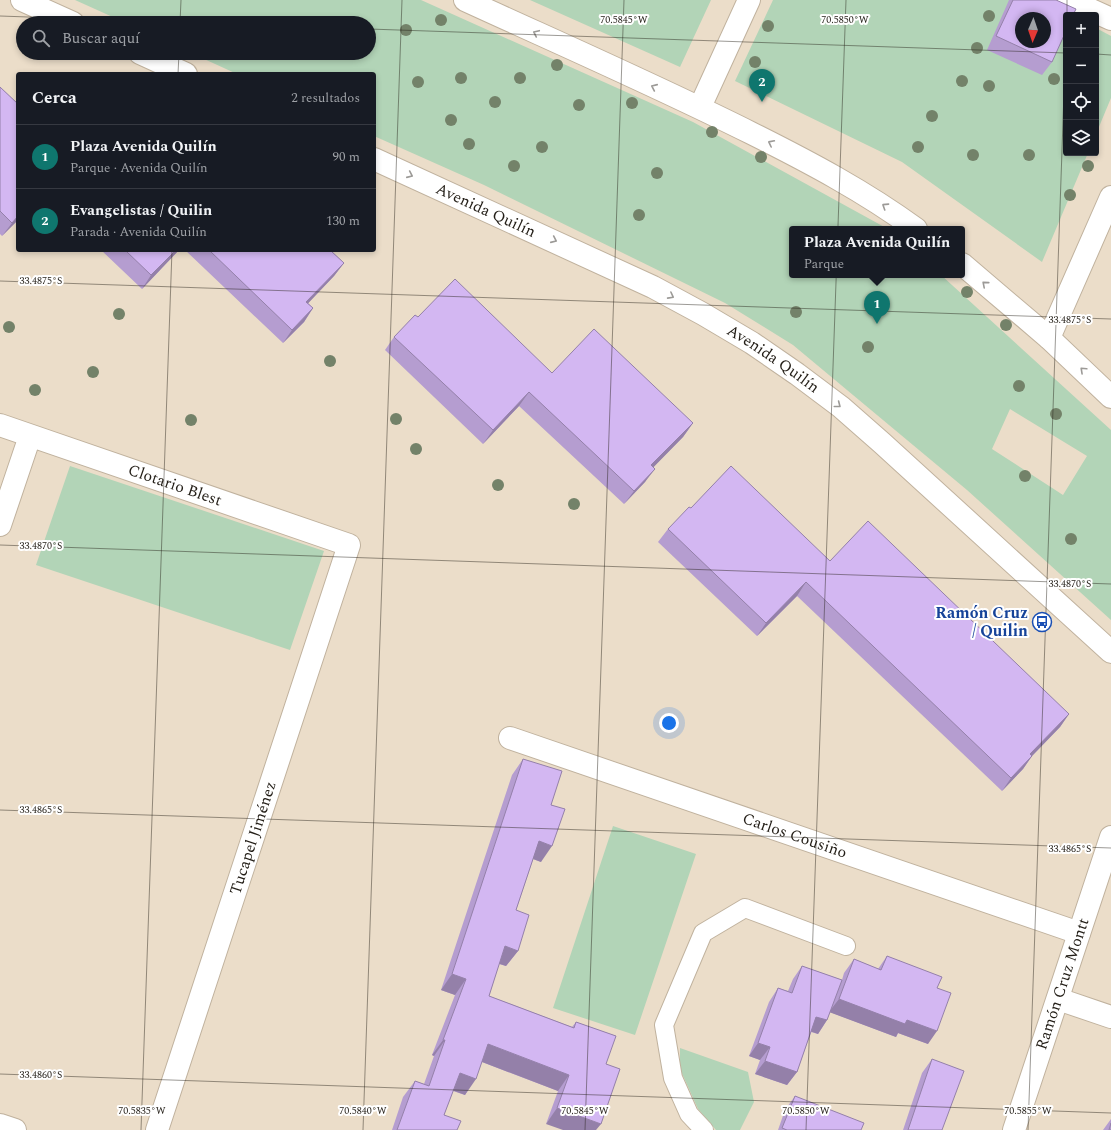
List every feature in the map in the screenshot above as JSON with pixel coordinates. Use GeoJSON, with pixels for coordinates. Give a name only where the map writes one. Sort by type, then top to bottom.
{"type":"FeatureCollection","features":[{"type":"Feature","properties":{"kind":"street"},"geometry":{"type":"LineString","coordinates":[[22,0],[57,16]]}},
{"type":"Feature","properties":{"kind":"street"},"geometry":{"type":"LineString","coordinates":[[465,0],[700,107],[814,165],[886,207],[912,226]]}},
{"type":"Feature","properties":{"kind":"street"},"geometry":{"type":"LineString","coordinates":[[700,107],[749,0]]}},
{"type":"Feature","properties":{"kind":"street"},"geometry":{"type":"LineString","coordinates":[[1069,0],[1111,19]]}},
{"type":"Feature","properties":{"kind":"street"},"geometry":{"type":"LineString","coordinates":[[155,60],[182,72]]}},
{"type":"Feature","properties":{"kind":"street","name":"Avenida Quilín"},"geometry":{"type":"LineString","coordinates":[[376,160],[653,286],[752,343],[841,407],[1111,652]]}},
{"type":"Feature","properties":{"kind":"street"},"geometry":{"type":"LineString","coordinates":[[1049,338],[1111,197]]}},
{"type":"Feature","properties":{"kind":"street"},"geometry":{"type":"LineString","coordinates":[[965,267],[1049,338],[1111,396]]}},
{"type":"Feature","properties":{"kind":"street","name":"Clotario Blest"},"geometry":{"type":"LineString","coordinates":[[0,425],[349,545]]}},
{"type":"Feature","properties":{"kind":"street"},"geometry":{"type":"LineString","coordinates":[[0,525],[30,436]]}},
{"type":"Feature","properties":{"kind":"street","name":"Tucapel Jiménez"},"geometry":{"type":"LineString","coordinates":[[157,1130],[349,545]]}},
{"type":"Feature","properties":{"kind":"street","name":"Carlos Cousiño"},"geometry":{"type":"LineString","coordinates":[[510,738],[1079,932]]}},
{"type":"Feature","properties":{"kind":"street","name":"Ramón Cruz Montt"},"geometry":{"type":"LineString","coordinates":[[1014,1130],[1111,837]]}},
{"type":"Feature","properties":{"kind":"street"},"geometry":{"type":"LineString","coordinates":[[1058,1000],[1111,1017]]}},
{"type":"Feature","properties":{"kind":"street"},"geometry":{"type":"LineString","coordinates":[[0,1125],[15,1130]]}},
{"type":"Feature","properties":{"kind":"lane"},"geometry":{"type":"LineString","coordinates":[[704,1130],[689,1114],[673,1078],[664,1025],[703,933],[745,908],[846,946]]}},
{"type":"Feature","properties":{"kind":"green space"},"geometry":{"type":"Polygon","coordinates":[[[75,0],[421,0],[693,122],[883,226],[789,226],[789,278],[944,278],[1111,430],[1111,620],[967,490],[793,345],[725,303],[484,185],[376,137],[376,72],[233,72],[206,60],[376,60],[376,16],[110,16],[75,0]],[[1010,409],[992,449],[1063,495],[1087,456],[1010,409]]]}},
{"type":"Feature","properties":{"kind":"green space"},"geometry":{"type":"Polygon","coordinates":[[[530,0],[711,0],[680,67],[530,0]]]}},
{"type":"Feature","properties":{"kind":"green space"},"geometry":{"type":"Polygon","coordinates":[[[773,0],[1038,0],[1063,13],[1063,156],[1087,156],[1042,262],[902,162],[735,81],[773,0]]]}},
{"type":"Feature","properties":{"kind":"green space"},"geometry":{"type":"Polygon","coordinates":[[[1099,30],[1111,36],[1111,98],[1099,127],[1099,30]]]}},
{"type":"Feature","properties":{"kind":"green space"},"geometry":{"type":"Polygon","coordinates":[[[70,466],[324,551],[290,650],[36,565],[70,466]]]}},
{"type":"Feature","properties":{"kind":"green space"},"geometry":{"type":"Polygon","coordinates":[[[613,826],[696,854],[635,1035],[553,1008],[613,826]]]}},
{"type":"Feature","properties":{"kind":"green space"},"geometry":{"type":"Polygon","coordinates":[[[680,1048],[748,1072],[754,1102],[740,1130],[716,1130],[698,1109],[680,1069],[680,1048]]]}},
{"type":"Feature","properties":{"kind":"building"},"geometry":{"type":"Polygon","coordinates":[[[1013,0],[1056,0],[1076,9],[1074,12],[1063,12],[1063,38],[1052,62],[1022,48],[1051,48],[1051,12],[1015,12],[1015,45],[996,36],[1013,0]]]}},
{"type":"Feature","properties":{"kind":"building"},"geometry":{"type":"Polygon","coordinates":[[[0,87],[16,102],[16,218],[12,223],[0,211],[0,87]]]}},
{"type":"Feature","properties":{"kind":"building"},"geometry":{"type":"Polygon","coordinates":[[[127,252],[174,252],[151,275],[127,252]]]}},
{"type":"Feature","properties":{"kind":"building"},"geometry":{"type":"Polygon","coordinates":[[[211,252],[332,252],[344,263],[306,302],[313,308],[292,330],[211,252]]]}},
{"type":"Feature","properties":{"kind":"building"},"geometry":{"type":"Polygon","coordinates":[[[455,279],[552,373],[594,329],[693,423],[651,465],[655,469],[634,491],[529,392],[493,430],[394,337],[415,315],[418,317],[455,279]]]}},
{"type":"Feature","properties":{"kind":"building"},"geometry":{"type":"Polygon","coordinates":[[[731,466],[830,561],[868,521],[1069,714],[1030,754],[1032,756],[1011,778],[806,582],[766,623],[668,529],[689,507],[691,508],[731,466]]]}},
{"type":"Feature","properties":{"kind":"building"},"geometry":{"type":"Polygon","coordinates":[[[523,759],[562,771],[551,805],[565,809],[552,846],[539,841],[516,910],[529,915],[518,951],[505,946],[489,996],[574,1028],[576,1022],[616,1036],[606,1064],[620,1069],[601,1124],[557,1108],[569,1075],[488,1044],[476,1079],[460,1073],[444,1115],[461,1121],[457,1130],[397,1130],[415,1081],[429,1086],[445,1040],[443,1040],[466,979],[452,974],[523,759]]]}},
{"type":"Feature","properties":{"kind":"building"},"geometry":{"type":"Polygon","coordinates":[[[887,956],[942,977],[937,988],[951,993],[937,1031],[907,1020],[905,1024],[839,999],[854,959],[881,970],[887,956]]]}},
{"type":"Feature","properties":{"kind":"building"},"geometry":{"type":"Polygon","coordinates":[[[802,966],[842,980],[827,1020],[816,1017],[797,1072],[765,1061],[770,1047],[758,1043],[778,988],[792,993],[802,966]]]}},
{"type":"Feature","properties":{"kind":"building"},"geometry":{"type":"Polygon","coordinates":[[[932,1059],[964,1071],[942,1130],[908,1130],[932,1059]]]}},
{"type":"Feature","properties":{"kind":"building"},"geometry":{"type":"Polygon","coordinates":[[[795,1096],[864,1123],[861,1130],[787,1130],[782,1128],[795,1096]]]}},
{"type":"Feature","properties":{"kind":"place","name":"Evangelistas / Quilin"},"geometry":{"type":"Point","coordinates":[762,102]}},
{"type":"Feature","properties":{"kind":"place","name":"Plaza Avenida Quilín"},"geometry":{"type":"Point","coordinates":[877,324]}},
{"type":"Feature","properties":{"kind":"place","name":"Ramón Cruz / Quilin"},"geometry":{"type":"Point","coordinates":[1042,622]}}]}
